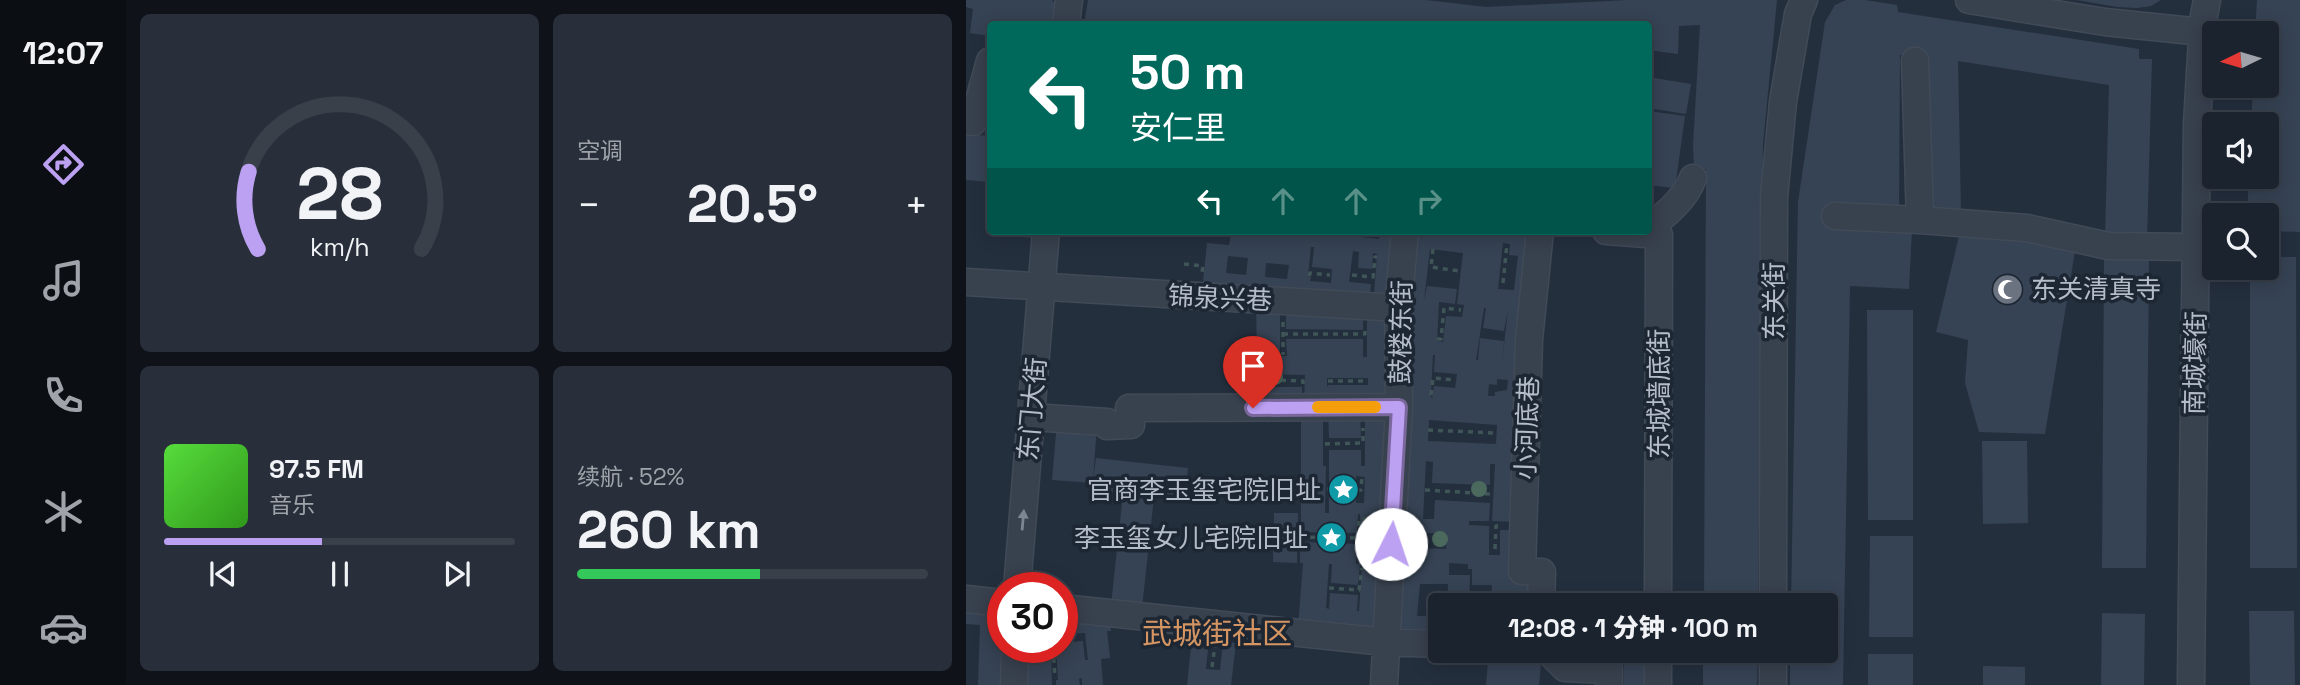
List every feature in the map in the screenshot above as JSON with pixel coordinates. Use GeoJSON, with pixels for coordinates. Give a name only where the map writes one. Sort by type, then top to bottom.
{"type":"FeatureCollection","features":[{"type":"Feature","properties":{"kind":"street"},"geometry":{"type":"LineString","coordinates":[[1066,21],[1069,0]]}},
{"type":"Feature","properties":{"kind":"street","name":"东关街"},"geometry":{"type":"LineString","coordinates":[[1773,593],[1774,198],[1783,102],[1798,14],[1804,0]]}},
{"type":"Feature","properties":{"kind":"street","name":"南城壕街"},"geometry":{"type":"LineString","coordinates":[[2204,21],[2207,0]]}},
{"type":"Feature","properties":{"kind":"street"},"geometry":{"type":"LineString","coordinates":[[1985,1],[2105,22],[2202,32]]}},
{"type":"Feature","properties":{"kind":"street","name":"南城壕街"},"geometry":{"type":"LineString","coordinates":[[2192,685],[2197,124],[2202,32]]}},
{"type":"Feature","properties":{"kind":"street"},"geometry":{"type":"LineString","coordinates":[[1915,61],[1920,220]]}},
{"type":"Feature","properties":{"kind":"street"},"geometry":{"type":"LineString","coordinates":[[966,121],[973,122],[987,72]]}},
{"type":"Feature","properties":{"kind":"street"},"geometry":{"type":"LineString","coordinates":[[1652,224],[1685,194],[1693,177]]}},
{"type":"Feature","properties":{"kind":"street"},"geometry":{"type":"LineString","coordinates":[[1836,216],[2026,228],[2108,246],[2196,247]]}},
{"type":"Feature","properties":{"kind":"street","name":"东城墙底街"},"geometry":{"type":"LineString","coordinates":[[1652,233],[1659,235],[1658,593]]}},
{"type":"Feature","properties":{"kind":"street","name":"东门大街"},"geometry":{"type":"LineString","coordinates":[[1018,572],[1046,235]]}},
{"type":"Feature","properties":{"kind":"street","name":"鼓楼东街"},"geometry":{"type":"LineString","coordinates":[[1384,685],[1399,407],[1398,308],[1405,235]]}},
{"type":"Feature","properties":{"kind":"street","name":"小河底巷"},"geometry":{"type":"LineString","coordinates":[[1540,235],[1529,340],[1522,571],[1542,572],[1541,593]]}},
{"type":"Feature","properties":{"kind":"street","name":"锦泉兴巷"},"geometry":{"type":"LineString","coordinates":[[966,282],[1398,308]]}},
{"type":"Feature","properties":{"kind":"street"},"geometry":{"type":"LineString","coordinates":[[1031,417],[1107,422],[1107,426],[1130,425],[1129,408],[1399,407]]}},
{"type":"Feature","properties":{"kind":"street"},"geometry":{"type":"LineString","coordinates":[[966,599],[987,601]]}},
{"type":"Feature","properties":{"kind":"street"},"geometry":{"type":"LineString","coordinates":[[1078,610],[1385,642],[1428,644]]}},
{"type":"Feature","properties":{"kind":"street"},"geometry":{"type":"LineString","coordinates":[[1014,685],[1015,663]]}},
{"type":"Feature","properties":{"kind":"street"},"geometry":{"type":"LineString","coordinates":[[1560,663],[1565,668],[1609,670],[1609,685]]}},
{"type":"Feature","properties":{"kind":"street"},"geometry":{"type":"LineString","coordinates":[[1658,663],[1658,685]]}},
{"type":"Feature","properties":{"kind":"street"},"geometry":{"type":"LineString","coordinates":[[1773,663],[1773,685]]}},
{"type":"Feature","properties":{"kind":"path"},"geometry":{"type":"LineString","coordinates":[[1503,283],[1507,244]]}},
{"type":"Feature","properties":{"kind":"path"},"geometry":{"type":"LineString","coordinates":[[1433,249],[1431,267],[1459,271]]}},
{"type":"Feature","properties":{"kind":"path"},"geometry":{"type":"LineString","coordinates":[[1352,275],[1373,277],[1377,257]]}},
{"type":"Feature","properties":{"kind":"path"},"geometry":{"type":"LineString","coordinates":[[1309,276],[1310,273],[1330,275]]}},
{"type":"Feature","properties":{"kind":"path"},"geometry":{"type":"LineString","coordinates":[[1437,339],[1441,339],[1444,308],[1461,310]]}},
{"type":"Feature","properties":{"kind":"path"},"geometry":{"type":"LineString","coordinates":[[1283,321],[1283,355]]}},
{"type":"Feature","properties":{"kind":"path"},"geometry":{"type":"LineString","coordinates":[[1430,395],[1433,378],[1455,380]]}},
{"type":"Feature","properties":{"kind":"path"},"geometry":{"type":"LineString","coordinates":[[1328,381],[1368,381]]}},
{"type":"Feature","properties":{"kind":"path"},"geometry":{"type":"LineString","coordinates":[[1325,444],[1363,443],[1363,424]]}},
{"type":"Feature","properties":{"kind":"path"},"geometry":{"type":"LineString","coordinates":[[1429,430],[1494,433]]}},
{"type":"Feature","properties":{"kind":"path"},"geometry":{"type":"LineString","coordinates":[[1327,489],[1361,490],[1362,477],[1365,478]]}},
{"type":"Feature","properties":{"kind":"path"},"geometry":{"type":"LineString","coordinates":[[1425,491],[1491,494]]}},
{"type":"Feature","properties":{"kind":"path"},"geometry":{"type":"LineString","coordinates":[[1300,537],[1358,538],[1360,519]]}},
{"type":"Feature","properties":{"kind":"path"},"geometry":{"type":"LineString","coordinates":[[1329,588],[1359,590],[1362,568]]}},
{"type":"Feature","properties":{"kind":"path"},"geometry":{"type":"LineString","coordinates":[[1054,663],[1055,678]]}},
{"type":"Feature","properties":{"kind":"building"},"geometry":{"type":"Polygon","coordinates":[[[966,0],[1052,0],[1055,3],[1052,21],[987,21],[987,36],[970,33],[973,9],[966,7],[966,0]]]}},
{"type":"Feature","properties":{"kind":"building"},"geometry":{"type":"Polygon","coordinates":[[[1088,0],[1426,0],[1486,7],[1628,0],[1777,0],[1763,144],[1758,593],[1704,593],[1706,169],[1694,170],[1693,145],[1700,25],[1679,26],[1678,54],[1652,51],[1652,21],[1084,21],[1088,0]]]}},
{"type":"Feature","properties":{"kind":"building"},"geometry":{"type":"Polygon","coordinates":[[[1846,0],[1897,5],[1898,12],[2139,49],[2139,59],[2152,59],[2147,239],[2105,238],[2109,85],[1958,61],[1961,211],[1923,211],[1920,57],[1900,55],[1899,210],[1832,207],[1832,230],[1912,229],[1909,289],[1850,286],[1843,685],[1790,685],[1790,663],[1838,663],[1838,593],[1791,593],[1798,202],[1825,22],[1835,5],[1846,0]]]}},
{"type":"Feature","properties":{"kind":"building"},"geometry":{"type":"Polygon","coordinates":[[[2077,0],[2161,0],[2151,6],[2137,8],[2077,0]]]}},
{"type":"Feature","properties":{"kind":"building"},"geometry":{"type":"Polygon","coordinates":[[[2257,0],[2300,0],[2300,232],[2279,231],[2279,203],[2248,203],[2248,189],[2279,189],[2279,112],[2252,112],[2252,98],[2279,98],[2279,21],[2256,21],[2257,0]]]}},
{"type":"Feature","properties":{"kind":"building"},"geometry":{"type":"Polygon","coordinates":[[[1652,78],[1691,84],[1686,114],[1652,109],[1652,78]]]}},
{"type":"Feature","properties":{"kind":"building"},"geometry":{"type":"Polygon","coordinates":[[[1652,112],[1685,116],[1675,188],[1652,185],[1652,112]]]}},
{"type":"Feature","properties":{"kind":"building"},"geometry":{"type":"Polygon","coordinates":[[[966,134],[987,136],[987,182],[966,180],[966,134]]]}},
{"type":"Feature","properties":{"kind":"building","name":"东关清真寺"},"geometry":{"type":"Polygon","coordinates":[[[1961,228],[2076,245],[2045,434],[1979,432],[1965,383],[1968,340],[1936,332],[1961,228]]]}},
{"type":"Feature","properties":{"kind":"building"},"geometry":{"type":"Polygon","coordinates":[[[998,235],[1034,235],[1034,238],[998,235]]]}},
{"type":"Feature","properties":{"kind":"building"},"geometry":{"type":"Polygon","coordinates":[[[1231,235],[1341,235],[1379,239],[1380,235],[1400,235],[1392,307],[1202,291],[1207,243],[1229,245],[1231,235]],[[1311,247],[1308,276],[1311,277],[1310,281],[1331,283],[1332,269],[1312,267],[1314,247],[1311,247]],[[1353,251],[1349,282],[1371,284],[1370,295],[1374,295],[1377,254],[1373,253],[1372,269],[1358,268],[1359,252],[1353,251]],[[1228,256],[1226,273],[1246,275],[1248,258],[1228,256]],[[1266,263],[1265,277],[1287,279],[1289,265],[1266,263]]]}},
{"type":"Feature","properties":{"kind":"building"},"geometry":{"type":"Polygon","coordinates":[[[1411,235],[1514,235],[1538,238],[1520,522],[1492,521],[1495,464],[1490,464],[1490,485],[1432,483],[1433,462],[1426,461],[1423,519],[1434,519],[1435,500],[1490,503],[1489,521],[1469,521],[1469,525],[1489,526],[1489,555],[1500,555],[1500,530],[1518,530],[1539,576],[1538,593],[1492,593],[1492,585],[1472,585],[1472,569],[1468,569],[1468,564],[1449,563],[1449,575],[1470,575],[1469,593],[1448,593],[1448,584],[1420,584],[1417,616],[1428,616],[1428,637],[1391,637],[1411,235]],[[1503,243],[1498,289],[1514,290],[1518,256],[1509,255],[1510,244],[1503,243]],[[1430,249],[1424,300],[1427,286],[1457,289],[1455,304],[1439,302],[1437,341],[1443,342],[1446,316],[1462,317],[1464,305],[1457,304],[1463,253],[1430,249]],[[1484,308],[1476,360],[1480,338],[1504,341],[1502,362],[1508,310],[1504,331],[1483,328],[1484,308]],[[1433,355],[1432,399],[1434,386],[1455,388],[1457,374],[1434,372],[1433,355]],[[1497,379],[1497,385],[1489,384],[1488,396],[1495,396],[1495,392],[1507,390],[1508,380],[1497,379]],[[1429,420],[1428,441],[1496,444],[1497,425],[1429,420]],[[1422,533],[1422,548],[1446,549],[1447,533],[1422,533]]]}},
{"type":"Feature","properties":{"kind":"building"},"geometry":{"type":"Polygon","coordinates":[[[2104,257],[2149,257],[2146,568],[2102,568],[2104,257]]]}},
{"type":"Feature","properties":{"kind":"building"},"geometry":{"type":"Polygon","coordinates":[[[2279,257],[2296,257],[2297,568],[2250,568],[2250,280],[2279,280],[2279,257]]]}},
{"type":"Feature","properties":{"kind":"building"},"geometry":{"type":"Polygon","coordinates":[[[1256,306],[1280,306],[1280,356],[1287,356],[1286,339],[1363,339],[1363,357],[1367,357],[1367,309],[1393,310],[1394,403],[1304,404],[1305,375],[1270,374],[1270,387],[1302,387],[1302,404],[1244,404],[1243,356],[1257,356],[1256,306]],[[1327,378],[1327,387],[1368,385],[1368,378],[1327,378]]]}},
{"type":"Feature","properties":{"kind":"building"},"geometry":{"type":"Polygon","coordinates":[[[1286,307],[1363,309],[1363,330],[1286,329],[1286,307]]]}},
{"type":"Feature","properties":{"kind":"building"},"geometry":{"type":"Polygon","coordinates":[[[1867,310],[1913,310],[1913,520],[1868,520],[1867,310]]]}},
{"type":"Feature","properties":{"kind":"building"},"geometry":{"type":"Polygon","coordinates":[[[1323,409],[1325,513],[1329,513],[1329,497],[1356,497],[1356,503],[1364,503],[1365,477],[1356,476],[1356,482],[1329,482],[1329,450],[1361,450],[1361,466],[1365,466],[1365,409],[1388,409],[1381,635],[1298,628],[1303,563],[1300,563],[1300,542],[1357,544],[1356,564],[1359,564],[1360,514],[1357,533],[1301,532],[1301,410],[1323,409]],[[1329,564],[1326,608],[1329,609],[1330,593],[1358,595],[1359,611],[1360,564],[1358,585],[1331,583],[1332,564],[1329,564]]]}},
{"type":"Feature","properties":{"kind":"building"},"geometry":{"type":"Polygon","coordinates":[[[1328,410],[1360,410],[1361,438],[1329,438],[1328,410]]]}},
{"type":"Feature","properties":{"kind":"building"},"geometry":{"type":"Polygon","coordinates":[[[1057,422],[1097,425],[1093,479],[1096,458],[1188,468],[1185,500],[1154,497],[1142,608],[1111,605],[1123,494],[1092,490],[1093,483],[1052,480],[1057,422]]]}},
{"type":"Feature","properties":{"kind":"building"},"geometry":{"type":"Polygon","coordinates":[[[1982,441],[2027,441],[2028,523],[1983,524],[1982,441]]]}},
{"type":"Feature","properties":{"kind":"building"},"geometry":{"type":"Polygon","coordinates":[[[1274,513],[1298,513],[1297,563],[1273,562],[1274,513]]]}},
{"type":"Feature","properties":{"kind":"building"},"geometry":{"type":"Polygon","coordinates":[[[1870,536],[1913,536],[1913,637],[1869,637],[1870,536]]]}},
{"type":"Feature","properties":{"kind":"building"},"geometry":{"type":"Polygon","coordinates":[[[966,603],[987,606],[987,663],[1001,663],[1000,685],[978,685],[980,625],[966,624],[966,603]]]}},
{"type":"Feature","properties":{"kind":"building"},"geometry":{"type":"Polygon","coordinates":[[[2249,611],[2294,611],[2295,685],[2250,685],[2249,611]]]}},
{"type":"Feature","properties":{"kind":"building"},"geometry":{"type":"Polygon","coordinates":[[[1109,613],[1111,631],[1107,631],[1110,658],[1101,659],[1103,685],[1082,685],[1082,678],[1079,679],[1080,685],[1056,685],[1057,663],[1078,663],[1078,641],[1083,641],[1085,660],[1088,660],[1085,633],[1078,633],[1078,615],[1109,613]]]}},
{"type":"Feature","properties":{"kind":"building"},"geometry":{"type":"Polygon","coordinates":[[[2102,613],[2145,614],[2144,685],[2101,685],[2102,613]]]}},
{"type":"Feature","properties":{"kind":"building","name":"武城街社区"},"geometry":{"type":"Polygon","coordinates":[[[1193,628],[1210,629],[1206,669],[1220,670],[1223,642],[1236,643],[1231,685],[1187,685],[1193,628]]]}},
{"type":"Feature","properties":{"kind":"building"},"geometry":{"type":"Polygon","coordinates":[[[1868,654],[1913,654],[1913,685],[1868,685],[1868,654]]]}},
{"type":"Feature","properties":{"kind":"building"},"geometry":{"type":"Polygon","coordinates":[[[1026,663],[1051,663],[1052,685],[1027,685],[1026,663]]]}},
{"type":"Feature","properties":{"kind":"building"},"geometry":{"type":"Polygon","coordinates":[[[1488,663],[1541,664],[1539,685],[1486,685],[1488,663]]]}},
{"type":"Feature","properties":{"kind":"building"},"geometry":{"type":"Polygon","coordinates":[[[1651,663],[1652,685],[1624,685],[1624,665],[1566,665],[1651,663]]]}},
{"type":"Feature","properties":{"kind":"building"},"geometry":{"type":"Polygon","coordinates":[[[1703,663],[1758,663],[1757,685],[1703,685],[1703,663]]]}},
{"type":"Feature","properties":{"kind":"building"},"geometry":{"type":"Polygon","coordinates":[[[1983,666],[2025,667],[2025,685],[1983,685],[1983,666]]]}},
{"type":"Feature","properties":{"kind":"slow traffic"},"geometry":{"type":"LineString","coordinates":[[1318,407],[1375,407]]}},
{"type":"Feature","properties":{"kind":"place","name":"东关清真寺"},"geometry":{"type":"Point","coordinates":[2008,289]}},
{"type":"Feature","properties":{"kind":"place","name":"官商李玉玺宅院旧址"},"geometry":{"type":"Point","coordinates":[1344,490]}},
{"type":"Feature","properties":{"kind":"place","name":"李玉玺女儿宅院旧址"},"geometry":{"type":"Point","coordinates":[1331,538]}},
{"type":"Feature","properties":{"kind":"district","name":"武城街社区"},"geometry":{"type":"Point","coordinates":[1217,633]}},
{"type":"Feature","properties":{"kind":"route"},"geometry":{"type":"LineString","coordinates":[[1253,408],[1399,407],[1391,544]]}}]}
